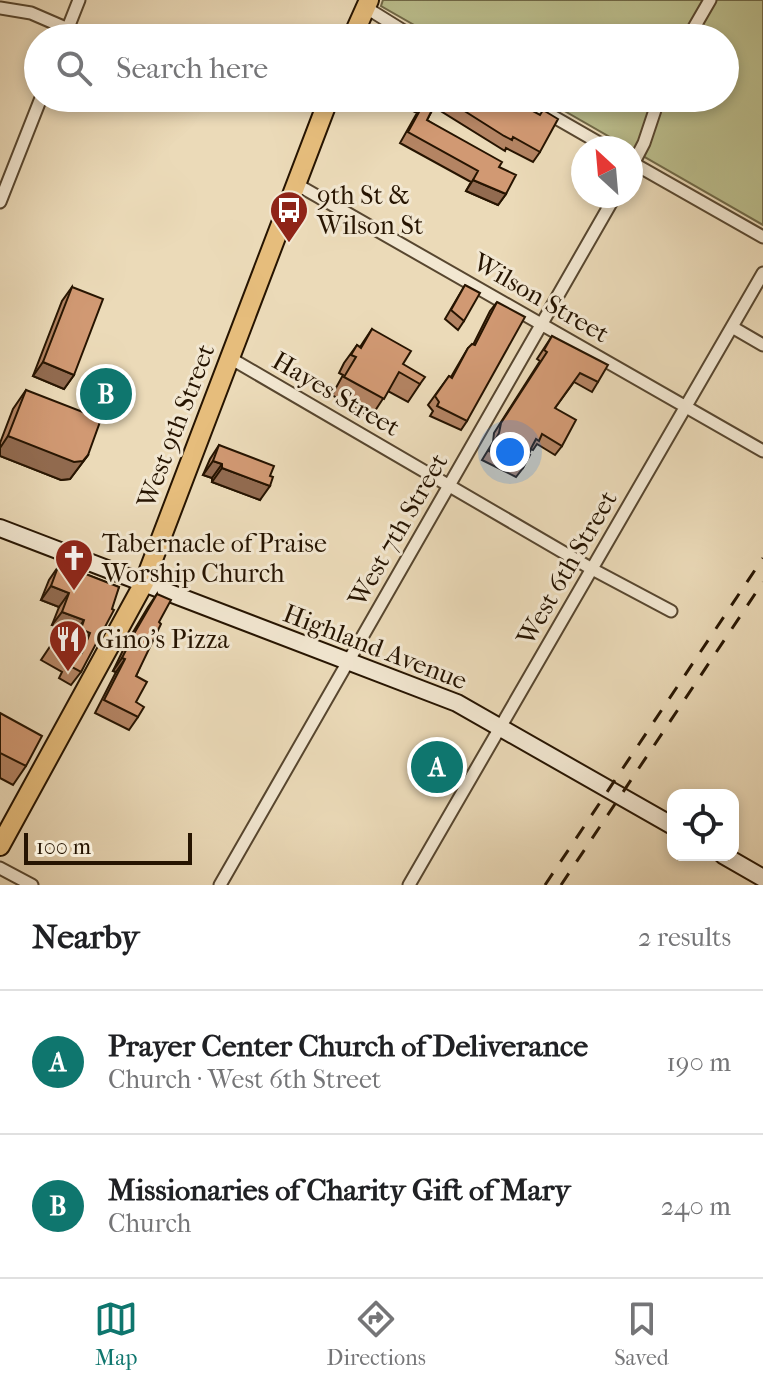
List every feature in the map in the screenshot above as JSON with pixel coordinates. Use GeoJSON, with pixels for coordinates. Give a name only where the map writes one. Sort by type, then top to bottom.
{"type":"FeatureCollection","features":[{"type":"Feature","properties":{"kind":"main road"},"geometry":{"type":"LineString","coordinates":[[358,24],[367,4]]}},
{"type":"Feature","properties":{"kind":"main road","name":"West 9th Street"},"geometry":{"type":"LineString","coordinates":[[0,846],[144,583],[324,112]]}},
{"type":"Feature","properties":{"kind":"main road","name":"Highland Avenue"},"geometry":{"type":"LineString","coordinates":[[0,528],[457,703],[667,823]]}},
{"type":"Feature","properties":{"kind":"main road"},"geometry":{"type":"LineString","coordinates":[[733,861],[763,878]]}},
{"type":"Feature","properties":{"kind":"street"},"geometry":{"type":"LineString","coordinates":[[70,24],[79,0]]}},
{"type":"Feature","properties":{"kind":"street"},"geometry":{"type":"LineString","coordinates":[[696,24],[710,0]]}},
{"type":"Feature","properties":{"kind":"street"},"geometry":{"type":"LineString","coordinates":[[367,4],[395,24]]}},
{"type":"Feature","properties":{"kind":"street"},"geometry":{"type":"LineString","coordinates":[[0,8],[31,13],[49,24]]}},
{"type":"Feature","properties":{"kind":"street"},"geometry":{"type":"LineString","coordinates":[[0,202],[35,112]]}},
{"type":"Feature","properties":{"kind":"street"},"geometry":{"type":"LineString","coordinates":[[545,112],[587,136]]}},
{"type":"Feature","properties":{"kind":"street"},"geometry":{"type":"LineString","coordinates":[[643,145],[654,112]]}},
{"type":"Feature","properties":{"kind":"street"},"geometry":{"type":"LineString","coordinates":[[643,170],[763,237]]}},
{"type":"Feature","properties":{"kind":"street","name":"Wilson Street"},"geometry":{"type":"LineString","coordinates":[[296,184],[763,451]]}},
{"type":"Feature","properties":{"kind":"street","name":"West 7th Street"},"geometry":{"type":"LineString","coordinates":[[220,885],[608,208]]}},
{"type":"Feature","properties":{"kind":"street","name":"West 6th Street"},"geometry":{"type":"LineString","coordinates":[[409,885],[763,273]]}},
{"type":"Feature","properties":{"kind":"street"},"geometry":{"type":"LineString","coordinates":[[732,327],[763,345]]}},
{"type":"Feature","properties":{"kind":"street","name":"Hayes Street"},"geometry":{"type":"LineString","coordinates":[[230,358],[592,569],[671,611]]}},
{"type":"Feature","properties":{"kind":"street"},"geometry":{"type":"LineString","coordinates":[[0,868],[32,885]]}},
{"type":"Feature","properties":{"kind":"green space"},"geometry":{"type":"Polygon","coordinates":[[[383,0],[763,0],[763,225],[643,156],[643,136],[608,136],[566,112],[739,112],[739,24],[412,24],[381,6],[383,0]]]}},
{"type":"Feature","properties":{"kind":"building"},"geometry":{"type":"Polygon","coordinates":[[[419,112],[431,112],[427,120],[502,162],[499,167],[516,175],[506,194],[473,180],[478,171],[408,132],[419,112]]]}},
{"type":"Feature","properties":{"kind":"building"},"geometry":{"type":"Polygon","coordinates":[[[466,112],[535,112],[540,115],[546,112],[558,119],[540,152],[513,137],[512,140],[466,112]]]}},
{"type":"Feature","properties":{"kind":"building"},"geometry":{"type":"Polygon","coordinates":[[[465,285],[480,293],[464,321],[451,310],[465,285]]]}},
{"type":"Feature","properties":{"kind":"building"},"geometry":{"type":"Polygon","coordinates":[[[72,287],[103,299],[74,375],[43,362],[72,287]]]}},
{"type":"Feature","properties":{"kind":"building"},"geometry":{"type":"Polygon","coordinates":[[[497,302],[525,317],[467,421],[437,406],[439,402],[435,396],[449,376],[452,378],[468,348],[475,345],[497,302]]]}},
{"type":"Feature","properties":{"kind":"building"},"geometry":{"type":"Polygon","coordinates":[[[372,329],[411,351],[403,364],[425,377],[420,384],[399,372],[384,399],[344,377],[356,357],[351,355],[357,345],[361,348],[372,329]]]}},
{"type":"Feature","properties":{"kind":"building"},"geometry":{"type":"Polygon","coordinates":[[[552,336],[608,365],[598,382],[580,373],[555,408],[576,420],[562,446],[542,434],[539,441],[536,439],[523,468],[489,451],[501,423],[547,352],[544,350],[552,336]]]}},
{"type":"Feature","properties":{"kind":"building"},"geometry":{"type":"Polygon","coordinates":[[[26,390],[101,419],[83,461],[74,462],[8,436],[26,390]]]}},
{"type":"Feature","properties":{"kind":"building"},"geometry":{"type":"Polygon","coordinates":[[[219,445],[274,466],[270,486],[222,468],[222,464],[213,461],[219,445]]]}},
{"type":"Feature","properties":{"kind":"building"},"geometry":{"type":"Polygon","coordinates":[[[58,567],[77,574],[78,571],[119,587],[114,610],[81,672],[68,665],[72,659],[51,646],[53,642],[82,653],[90,633],[81,629],[84,620],[62,612],[69,593],[51,586],[58,567]]]}},
{"type":"Feature","properties":{"kind":"building"},"geometry":{"type":"Polygon","coordinates":[[[157,594],[171,600],[136,676],[147,682],[136,702],[144,707],[138,717],[104,700],[135,632],[157,594]]]}},
{"type":"Feature","properties":{"kind":"building"},"geometry":{"type":"Polygon","coordinates":[[[0,713],[42,736],[26,766],[0,753],[0,713]]]}},
{"type":"Feature","properties":{"kind":"railway"},"geometry":{"type":"LineString","coordinates":[[545,885],[763,558]]}},
{"type":"Feature","properties":{"kind":"railway"},"geometry":{"type":"LineString","coordinates":[[561,885],[763,582]]}},
{"type":"Feature","properties":{"kind":"place","name":"9th St & Wilson St"},"geometry":{"type":"Point","coordinates":[289,244]}},
{"type":"Feature","properties":{"kind":"place","name":"Missionaries of Charity Gift of Mary"},"geometry":{"type":"Point","coordinates":[106,394]}},
{"type":"Feature","properties":{"kind":"place","name":"Tabernacle of Praise Worship Church"},"geometry":{"type":"Point","coordinates":[74,592]}},
{"type":"Feature","properties":{"kind":"place","name":"Gino's Pizza"},"geometry":{"type":"Point","coordinates":[68,673]}},
{"type":"Feature","properties":{"kind":"place","name":"Prayer Center Church of Deliverance"},"geometry":{"type":"Point","coordinates":[437,767]}}]}
